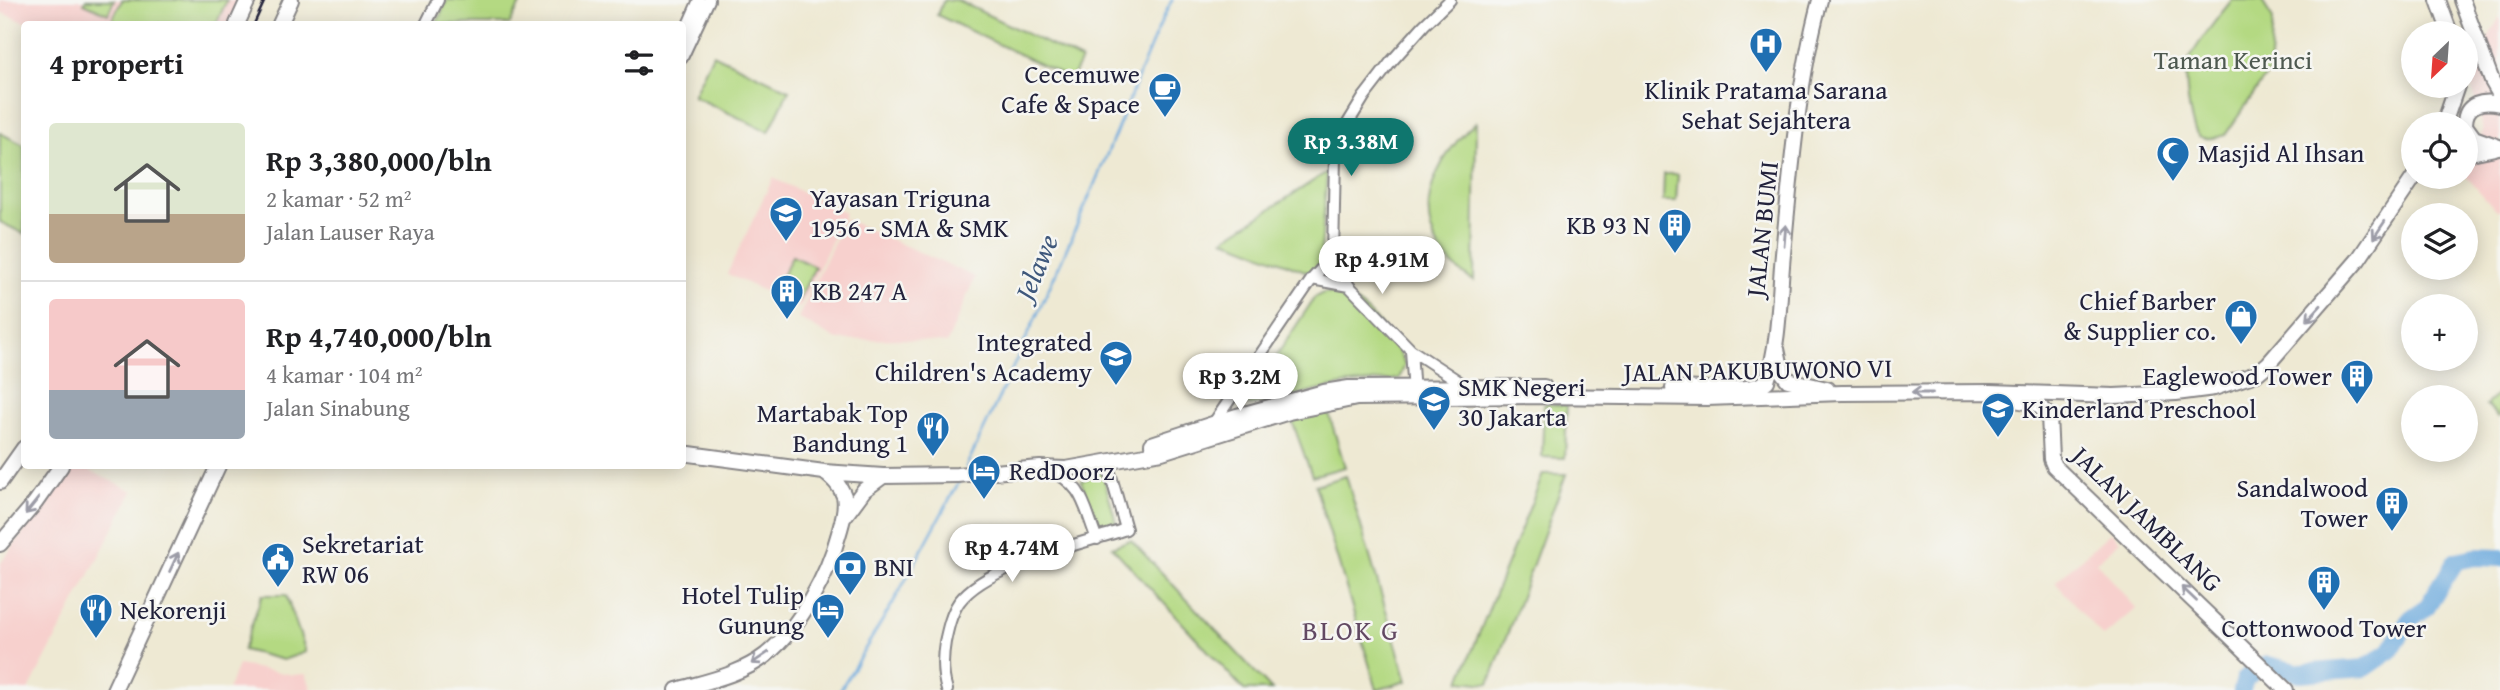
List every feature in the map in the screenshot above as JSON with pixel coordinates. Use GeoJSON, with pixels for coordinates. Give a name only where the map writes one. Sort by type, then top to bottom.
{"type":"FeatureCollection","features":[{"type":"Feature","properties":{"kind":"main road"},"geometry":{"type":"LineString","coordinates":[[238,21],[248,0]]}},
{"type":"Feature","properties":{"kind":"main road"},"geometry":{"type":"LineString","coordinates":[[280,21],[291,0]]}},
{"type":"Feature","properties":{"kind":"main road","name":"JALAN BUMI"},"geometry":{"type":"LineString","coordinates":[[1775,340],[1786,216],[1807,51],[1820,0]]}},
{"type":"Feature","properties":{"kind":"main road"},"geometry":{"type":"LineString","coordinates":[[2438,0],[2446,21]]}},
{"type":"Feature","properties":{"kind":"main road"},"geometry":{"type":"LineString","coordinates":[[2462,0],[2492,81],[2500,95]]}},
{"type":"Feature","properties":{"kind":"main road"},"geometry":{"type":"LineString","coordinates":[[2467,112],[2476,104],[2500,104]]}},
{"type":"Feature","properties":{"kind":"main road"},"geometry":{"type":"LineString","coordinates":[[2478,139],[2500,147]]}},
{"type":"Feature","properties":{"kind":"main road"},"geometry":{"type":"LineString","coordinates":[[2478,152],[2500,147]]}},
{"type":"Feature","properties":{"kind":"main road","name":"JALAN PAKUBUWONO VI"},"geometry":{"type":"LineString","coordinates":[[1040,468],[1064,460],[1159,443],[1237,416],[1349,388],[1414,392],[1707,398],[1842,393],[1991,392],[2114,396],[2214,388],[2256,374],[2268,364],[2323,303],[2370,244],[2406,189]]}},
{"type":"Feature","properties":{"kind":"main road"},"geometry":{"type":"LineString","coordinates":[[2399,200],[2412,189]]}},
{"type":"Feature","properties":{"kind":"main road"},"geometry":{"type":"LineString","coordinates":[[1775,340],[1784,377],[1842,393]]}},
{"type":"Feature","properties":{"kind":"main road","name":"JALAN PAKUBUWONO VI"},"geometry":{"type":"LineString","coordinates":[[686,454],[824,472],[883,476],[1066,469],[1162,452],[1289,412],[1357,398],[1466,386],[1755,387],[1767,381],[1775,340]]}},
{"type":"Feature","properties":{"kind":"main road","name":"JALAN JAMBLANG"},"geometry":{"type":"LineString","coordinates":[[1991,392],[2044,408],[2049,415],[2051,459],[2054,466],[2283,687]]}},
{"type":"Feature","properties":{"kind":"main road"},"geometry":{"type":"LineString","coordinates":[[0,482],[21,452]]}},
{"type":"Feature","properties":{"kind":"main road"},"geometry":{"type":"LineString","coordinates":[[0,544],[35,503],[59,469]]}},
{"type":"Feature","properties":{"kind":"main road"},"geometry":{"type":"LineString","coordinates":[[114,690],[217,469]]}},
{"type":"Feature","properties":{"kind":"main road"},"geometry":{"type":"LineString","coordinates":[[677,690],[730,675],[764,657],[820,586],[832,560],[845,499],[837,482],[824,472]]}},
{"type":"Feature","properties":{"kind":"main road"},"geometry":{"type":"LineString","coordinates":[[843,518],[864,490],[883,476]]}},
{"type":"Feature","properties":{"kind":"street"},"geometry":{"type":"LineString","coordinates":[[428,21],[438,0]]}},
{"type":"Feature","properties":{"kind":"street"},"geometry":{"type":"LineString","coordinates":[[686,29],[699,0]]}},
{"type":"Feature","properties":{"kind":"street"},"geometry":{"type":"LineString","coordinates":[[686,49],[709,0]]}},
{"type":"Feature","properties":{"kind":"street"},"geometry":{"type":"LineString","coordinates":[[1450,0],[1391,62],[1364,97],[1345,128],[1335,156],[1333,256],[1349,286],[1411,350],[1466,386]]}},
{"type":"Feature","properties":{"kind":"street"},"geometry":{"type":"LineString","coordinates":[[1213,424],[1312,279],[1333,256]]}},
{"type":"Feature","properties":{"kind":"street"},"geometry":{"type":"LineString","coordinates":[[1312,279],[1349,286]]}},
{"type":"Feature","properties":{"kind":"street"},"geometry":{"type":"LineString","coordinates":[[1411,350],[1414,392]]}},
{"type":"Feature","properties":{"kind":"street"},"geometry":{"type":"LineString","coordinates":[[1237,416],[1241,384]]}},
{"type":"Feature","properties":{"kind":"street"},"geometry":{"type":"LineString","coordinates":[[947,690],[942,660],[949,622],[965,595],[994,574],[1126,529],[1107,461]]}},
{"type":"Feature","properties":{"kind":"street"},"geometry":{"type":"LineString","coordinates":[[1040,468],[1070,481],[1080,495],[1097,539]]}},
{"type":"Feature","properties":{"kind":"shaded area"},"geometry":{"type":"Polygon","coordinates":[[[0,0],[245,0],[234,21],[22,21],[0,12],[0,0]]]}},
{"type":"Feature","properties":{"kind":"shaded area"},"geometry":{"type":"Polygon","coordinates":[[[2500,17],[2500,211],[2477,189],[2478,142],[2483,131],[2475,98],[2478,98],[2478,55],[2500,17]]]}},
{"type":"Feature","properties":{"kind":"shaded area","name":"Yayasan Triguna 1956 - SMA & SMK"},"geometry":{"type":"Polygon","coordinates":[[[773,178],[845,213],[800,308],[727,274],[773,178]]]}},
{"type":"Feature","properties":{"kind":"shaded area"},"geometry":{"type":"Polygon","coordinates":[[[845,219],[975,277],[947,343],[901,339],[837,340],[798,318],[845,219]]]}},
{"type":"Feature","properties":{"kind":"shaded area"},"geometry":{"type":"Polygon","coordinates":[[[70,469],[86,469],[133,491],[29,690],[0,690],[0,564],[70,469]]]}},
{"type":"Feature","properties":{"kind":"shaded area"},"geometry":{"type":"Polygon","coordinates":[[[2111,532],[2120,541],[2096,562],[2136,608],[2103,637],[2055,582],[2111,532]]]}},
{"type":"Feature","properties":{"kind":"shaded area"},"geometry":{"type":"Polygon","coordinates":[[[238,665],[294,675],[306,674],[312,690],[228,690],[238,665]]]}},
{"type":"Feature","properties":{"kind":"green space"},"geometry":{"type":"Polygon","coordinates":[[[86,0],[114,0],[108,14],[84,3],[86,0]]]}},
{"type":"Feature","properties":{"kind":"green space"},"geometry":{"type":"Polygon","coordinates":[[[122,0],[227,0],[217,21],[112,21],[122,0]]]}},
{"type":"Feature","properties":{"kind":"green space"},"geometry":{"type":"Polygon","coordinates":[[[447,0],[522,0],[512,21],[437,21],[447,0]]]}},
{"type":"Feature","properties":{"kind":"green space"},"geometry":{"type":"Polygon","coordinates":[[[944,0],[957,0],[1081,60],[1071,79],[937,15],[944,0]]]}},
{"type":"Feature","properties":{"kind":"green space","name":"Taman Kerinci"},"geometry":{"type":"Polygon","coordinates":[[[2232,0],[2261,0],[2273,19],[2269,72],[2225,135],[2205,138],[2199,136],[2190,114],[2187,67],[2199,43],[2232,0]]]}},
{"type":"Feature","properties":{"kind":"green space"},"geometry":{"type":"Polygon","coordinates":[[[713,54],[789,90],[769,132],[693,96],[713,54]]]}},
{"type":"Feature","properties":{"kind":"green space"},"geometry":{"type":"Polygon","coordinates":[[[1476,122],[1474,281],[1452,264],[1438,245],[1430,225],[1429,204],[1433,182],[1443,161],[1476,122]]]}},
{"type":"Feature","properties":{"kind":"green space"},"geometry":{"type":"Polygon","coordinates":[[[0,133],[21,144],[21,232],[0,222],[0,133]]]}},
{"type":"Feature","properties":{"kind":"green space"},"geometry":{"type":"Polygon","coordinates":[[[1327,172],[1320,264],[1310,273],[1224,239],[1327,172]]]}},
{"type":"Feature","properties":{"kind":"green space"},"geometry":{"type":"Polygon","coordinates":[[[1664,174],[1678,174],[1676,201],[1663,201],[1664,174]]]}},
{"type":"Feature","properties":{"kind":"green space"},"geometry":{"type":"Polygon","coordinates":[[[792,256],[815,267],[798,301],[775,290],[792,256]]]}},
{"type":"Feature","properties":{"kind":"green space"},"geometry":{"type":"Polygon","coordinates":[[[1335,292],[1358,304],[1386,332],[1405,365],[1399,379],[1342,385],[1251,406],[1246,403],[1246,395],[1277,355],[1315,297],[1335,292]]]}},
{"type":"Feature","properties":{"kind":"green space"},"geometry":{"type":"Polygon","coordinates":[[[2500,392],[2500,415],[2498,417],[2486,405],[2500,392]]]}},
{"type":"Feature","properties":{"kind":"green space"},"geometry":{"type":"Polygon","coordinates":[[[1544,404],[1567,405],[1565,458],[1542,457],[1544,404]]]}},
{"type":"Feature","properties":{"kind":"green space"},"geometry":{"type":"Polygon","coordinates":[[[1327,407],[1345,467],[1312,476],[1291,418],[1327,407]]]}},
{"type":"Feature","properties":{"kind":"green space"},"geometry":{"type":"Polygon","coordinates":[[[1102,471],[1116,522],[1099,529],[1081,481],[1102,471]]]}},
{"type":"Feature","properties":{"kind":"green space"},"geometry":{"type":"Polygon","coordinates":[[[1543,474],[1566,474],[1489,684],[1460,681],[1543,474]]]}},
{"type":"Feature","properties":{"kind":"green space"},"geometry":{"type":"Polygon","coordinates":[[[1346,476],[1407,681],[1377,690],[1315,485],[1346,476]]]}},
{"type":"Feature","properties":{"kind":"green space"},"geometry":{"type":"Polygon","coordinates":[[[1131,540],[1272,690],[1244,690],[1112,547],[1131,540]]]}},
{"type":"Feature","properties":{"kind":"green space"},"geometry":{"type":"Polygon","coordinates":[[[262,595],[286,595],[306,652],[283,660],[243,650],[262,595]]]}},
{"type":"Feature","properties":{"kind":"waterway","name":"Jelawe"},"geometry":{"type":"LineString","coordinates":[[966,467],[1059,265],[1172,0]]}},
{"type":"Feature","properties":{"kind":"waterway","name":"Jelawe"},"geometry":{"type":"LineString","coordinates":[[840,690],[893,603],[960,480]]}},
{"type":"Feature","properties":{"kind":"waterway"},"geometry":{"type":"LineString","coordinates":[[2242,690],[2245,679],[2255,670],[2268,665],[2300,673],[2365,668],[2390,651],[2410,619],[2427,607],[2456,561],[2476,557],[2500,558]]}},
{"type":"Feature","properties":{"kind":"railway"},"geometry":{"type":"LineString","coordinates":[[255,21],[265,0]]}},
{"type":"Feature","properties":{"kind":"place","name":"Klinik Pratama Sarana Sehat Sejahtera"},"geometry":{"type":"Point","coordinates":[1766,74]}},
{"type":"Feature","properties":{"kind":"place","name":"Cecemuwe Cafe & Space"},"geometry":{"type":"Point","coordinates":[1165,119]}},
{"type":"Feature","properties":{"kind":"place","name":"Masjid Al Ihsan"},"geometry":{"type":"Point","coordinates":[2173,183]}},
{"type":"Feature","properties":{"kind":"place","name":"Yayasan Triguna 1956 - SMA & SMK"},"geometry":{"type":"Point","coordinates":[786,243]}},
{"type":"Feature","properties":{"kind":"place","name":"KB 93 N"},"geometry":{"type":"Point","coordinates":[1675,255]}},
{"type":"Feature","properties":{"kind":"place","name":"KB 247 A"},"geometry":{"type":"Point","coordinates":[787,321]}},
{"type":"Feature","properties":{"kind":"place","name":"Chief Barber & Supplier co."},"geometry":{"type":"Point","coordinates":[2241,346]}},
{"type":"Feature","properties":{"kind":"place","name":"Integrated Children's Academy"},"geometry":{"type":"Point","coordinates":[1116,387]}},
{"type":"Feature","properties":{"kind":"place","name":"Eaglewood Tower"},"geometry":{"type":"Point","coordinates":[2357,406]}},
{"type":"Feature","properties":{"kind":"place","name":"SMK Negeri 30 Jakarta"},"geometry":{"type":"Point","coordinates":[1434,432]}},
{"type":"Feature","properties":{"kind":"place","name":"Kinderland Preschool"},"geometry":{"type":"Point","coordinates":[1998,439]}},
{"type":"Feature","properties":{"kind":"place","name":"Martabak Top Bandung 1"},"geometry":{"type":"Point","coordinates":[933,458]}},
{"type":"Feature","properties":{"kind":"place","name":"RedDoorz"},"geometry":{"type":"Point","coordinates":[984,501]}},
{"type":"Feature","properties":{"kind":"place","name":"Sandalwood Tower"},"geometry":{"type":"Point","coordinates":[2392,533]}},
{"type":"Feature","properties":{"kind":"place","name":"Sekretariat RW 06"},"geometry":{"type":"Point","coordinates":[278,589]}},
{"type":"Feature","properties":{"kind":"place","name":"BNI"},"geometry":{"type":"Point","coordinates":[850,597]}},
{"type":"Feature","properties":{"kind":"place","name":"Cottonwood Tower"},"geometry":{"type":"Point","coordinates":[2324,612]}},
{"type":"Feature","properties":{"kind":"place","name":"Nekorenji"},"geometry":{"type":"Point","coordinates":[96,640]}},
{"type":"Feature","properties":{"kind":"place","name":"Hotel Tulip Gunung"},"geometry":{"type":"Point","coordinates":[828,640]}},
{"type":"Feature","properties":{"kind":"district","name":"BLOK G"},"geometry":{"type":"Point","coordinates":[1351,630]}}]}
